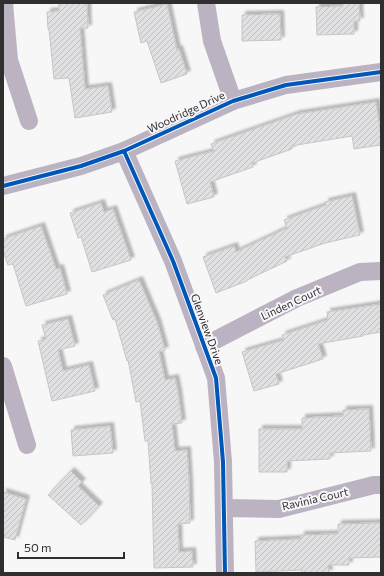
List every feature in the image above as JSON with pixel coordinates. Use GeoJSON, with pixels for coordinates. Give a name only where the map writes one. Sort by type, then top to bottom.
{"type":"FeatureCollection","features":[{"type":"Feature","properties":{"kind":"street"},"geometry":{"type":"LineString","coordinates":[[4,3],[9,60],[29,121]]}},
{"type":"Feature","properties":{"kind":"street"},"geometry":{"type":"LineString","coordinates":[[206,3],[212,41],[233,101]]}},
{"type":"Feature","properties":{"kind":"street","name":"Woodridge Drive"},"geometry":{"type":"LineString","coordinates":[[3,186],[81,166],[124,151],[233,101],[286,85],[381,72]]}},
{"type":"Feature","properties":{"kind":"street","name":"Glenview Drive"},"geometry":{"type":"LineString","coordinates":[[124,151],[173,261],[216,378],[223,462],[225,573]]}},
{"type":"Feature","properties":{"kind":"street","name":"Linden Court"},"geometry":{"type":"LineString","coordinates":[[204,346],[297,298],[360,272],[381,271]]}},
{"type":"Feature","properties":{"kind":"street"},"geometry":{"type":"LineString","coordinates":[[3,366],[26,445]]}},
{"type":"Feature","properties":{"kind":"street","name":"Ravinia Court"},"geometry":{"type":"LineString","coordinates":[[224,508],[279,509],[374,485],[381,485]]}},
{"type":"Feature","properties":{"kind":"building"},"geometry":{"type":"Polygon","coordinates":[[[59,3],[87,3],[88,28],[80,28],[85,89],[108,86],[112,112],[75,118],[69,78],[54,79],[47,12],[59,11],[59,3]]]}},
{"type":"Feature","properties":{"kind":"building"},"geometry":{"type":"Polygon","coordinates":[[[343,3],[359,3],[360,21],[354,21],[354,34],[317,35],[316,7],[343,6],[343,3]]]}},
{"type":"Feature","properties":{"kind":"building"},"geometry":{"type":"Polygon","coordinates":[[[167,4],[177,50],[179,49],[187,74],[161,83],[147,41],[141,43],[134,12],[167,4]]]}},
{"type":"Feature","properties":{"kind":"building"},"geometry":{"type":"Polygon","coordinates":[[[280,14],[281,40],[242,41],[242,15],[280,14]]]}},
{"type":"Feature","properties":{"kind":"building"},"geometry":{"type":"Polygon","coordinates":[[[376,102],[381,145],[354,149],[352,136],[291,146],[292,149],[252,163],[253,167],[210,182],[214,197],[187,204],[175,161],[214,151],[211,144],[297,114],[376,102]]]}},
{"type":"Feature","properties":{"kind":"building"},"geometry":{"type":"Polygon","coordinates":[[[352,196],[360,235],[325,243],[285,257],[287,261],[247,281],[216,293],[203,257],[234,246],[236,252],[287,228],[284,220],[326,205],[325,202],[352,196]]]}},
{"type":"Feature","properties":{"kind":"building"},"geometry":{"type":"Polygon","coordinates":[[[101,203],[104,212],[113,209],[131,260],[92,272],[81,237],[78,238],[70,213],[101,203]]]}},
{"type":"Feature","properties":{"kind":"building"},"geometry":{"type":"Polygon","coordinates":[[[41,226],[56,269],[60,268],[67,294],[26,306],[13,264],[8,265],[3,251],[3,239],[41,226]]]}},
{"type":"Feature","properties":{"kind":"building"},"geometry":{"type":"Polygon","coordinates":[[[139,280],[157,322],[165,350],[159,352],[165,380],[175,378],[178,392],[182,423],[172,424],[175,451],[187,450],[190,523],[178,524],[179,552],[192,551],[193,567],[154,568],[152,484],[148,441],[145,441],[140,401],[136,402],[128,360],[127,361],[115,319],[113,320],[103,295],[139,280]]]}},
{"type":"Feature","properties":{"kind":"building"},"geometry":{"type":"Polygon","coordinates":[[[381,304],[381,332],[318,344],[323,359],[276,374],[279,384],[254,391],[242,352],[284,340],[282,335],[328,320],[327,312],[381,304]]]}},
{"type":"Feature","properties":{"kind":"building"},"geometry":{"type":"Polygon","coordinates":[[[68,319],[75,346],[58,350],[63,371],[89,365],[95,391],[52,401],[38,341],[46,339],[42,325],[68,319]]]}},
{"type":"Feature","properties":{"kind":"building"},"geometry":{"type":"Polygon","coordinates":[[[369,409],[371,451],[330,453],[330,459],[287,461],[287,472],[259,472],[259,429],[302,429],[302,418],[343,416],[343,410],[369,409]]]}},
{"type":"Feature","properties":{"kind":"building"},"geometry":{"type":"Polygon","coordinates":[[[110,426],[113,453],[73,456],[71,430],[110,426]]]}},
{"type":"Feature","properties":{"kind":"building"},"geometry":{"type":"Polygon","coordinates":[[[71,471],[82,482],[78,486],[99,506],[81,525],[48,495],[71,471]]]}},
{"type":"Feature","properties":{"kind":"building"},"geometry":{"type":"Polygon","coordinates":[[[3,492],[26,499],[15,540],[3,537],[3,492]]]}},
{"type":"Feature","properties":{"kind":"building"},"geometry":{"type":"Polygon","coordinates":[[[381,523],[381,557],[349,558],[349,565],[328,565],[329,573],[302,573],[302,570],[256,572],[255,541],[301,539],[301,535],[338,534],[338,524],[381,523]]]}},
{"type":"Feature","properties":{"kind":"cycle path"},"geometry":{"type":"LineString","coordinates":[[3,186],[81,166],[124,151],[233,101],[286,85],[381,72]]}},
{"type":"Feature","properties":{"kind":"cycle path"},"geometry":{"type":"LineString","coordinates":[[124,151],[173,261],[216,378],[223,462],[225,573]]}}]}
